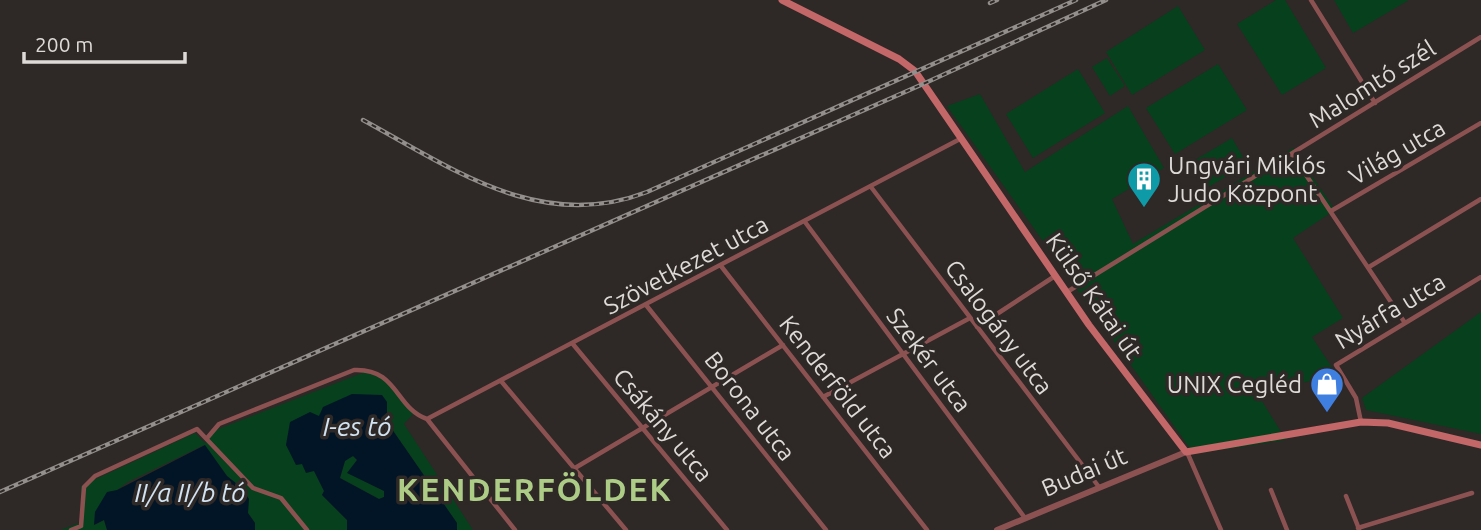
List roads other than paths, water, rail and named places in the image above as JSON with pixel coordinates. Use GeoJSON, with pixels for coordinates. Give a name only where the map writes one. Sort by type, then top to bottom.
{"type":"FeatureCollection","features":[{"type":"Feature","properties":{"kind":"main road","name":"Külső Kátai út"},"geometry":{"type":"LineString","coordinates":[[782,0],[912,68],[1112,357],[1186,452]]}},
{"type":"Feature","properties":{"kind":"main road"},"geometry":{"type":"LineString","coordinates":[[1186,452],[1361,422],[1388,423],[1481,446]]}},
{"type":"Feature","properties":{"kind":"street"},"geometry":{"type":"LineString","coordinates":[[1311,0],[1375,103]]}},
{"type":"Feature","properties":{"kind":"street","name":"Malomtó szél"},"geometry":{"type":"LineString","coordinates":[[1067,292],[1481,37]]}},
{"type":"Feature","properties":{"kind":"street","name":"Világ utca"},"geometry":{"type":"LineString","coordinates":[[1331,211],[1481,123]]}},
{"type":"Feature","properties":{"kind":"street","name":"Szövetkezet utca"},"geometry":{"type":"LineString","coordinates":[[427,419],[960,139]]}},
{"type":"Feature","properties":{"kind":"street"},"geometry":{"type":"LineString","coordinates":[[1292,154],[1405,323]]}},
{"type":"Feature","properties":{"kind":"street","name":"Csalogány utca"},"geometry":{"type":"LineString","coordinates":[[871,187],[1098,487]]}},
{"type":"Feature","properties":{"kind":"street"},"geometry":{"type":"LineString","coordinates":[[1369,267],[1481,199]]}},
{"type":"Feature","properties":{"kind":"street","name":"Szekér utca"},"geometry":{"type":"LineString","coordinates":[[804,222],[1025,519]]}},
{"type":"Feature","properties":{"kind":"street","name":"Kenderföld utca"},"geometry":{"type":"LineString","coordinates":[[720,266],[927,530]]}},
{"type":"Feature","properties":{"kind":"street"},"geometry":{"type":"LineString","coordinates":[[977,327],[1055,276]]}},
{"type":"Feature","properties":{"kind":"street","name":"Nyárfa utca"},"geometry":{"type":"LineString","coordinates":[[1361,422],[1356,398],[1336,365],[1481,276]]}},
{"type":"Feature","properties":{"kind":"street","name":"Borona utca"},"geometry":{"type":"LineString","coordinates":[[646,304],[826,530]]}},
{"type":"Feature","properties":{"kind":"street"},"geometry":{"type":"LineString","coordinates":[[823,397],[970,318]]}},
{"type":"Feature","properties":{"kind":"street","name":"Csákány utca"},"geometry":{"type":"LineString","coordinates":[[572,343],[727,530]]}},
{"type":"Feature","properties":{"kind":"street"},"geometry":{"type":"LineString","coordinates":[[575,468],[783,345]]}},
{"type":"Feature","properties":{"kind":"street"},"geometry":{"type":"LineString","coordinates":[[208,437],[219,424],[355,370],[370,370],[387,379],[419,416],[427,419],[514,530]]}},
{"type":"Feature","properties":{"kind":"street"},"geometry":{"type":"LineString","coordinates":[[501,381],[626,530]]}},
{"type":"Feature","properties":{"kind":"street"},"geometry":{"type":"LineString","coordinates":[[71,530],[83,528],[84,487],[95,476],[197,429],[208,437],[253,488],[281,498],[307,530]]}},
{"type":"Feature","properties":{"kind":"street"},"geometry":{"type":"LineString","coordinates":[[1186,452],[1221,530]]}},
{"type":"Feature","properties":{"kind":"street","name":"Budai út"},"geometry":{"type":"LineString","coordinates":[[998,530],[1186,452]]}},
{"type":"Feature","properties":{"kind":"street"},"geometry":{"type":"LineString","coordinates":[[1271,490],[1287,530]]}},
{"type":"Feature","properties":{"kind":"street"},"geometry":{"type":"LineString","coordinates":[[1346,496],[1359,529],[1472,493]]}},
{"type":"Feature","properties":{"kind":"water","name":"I-es tó"},"geometry":{"type":"Polygon","coordinates":[[[352,394],[382,395],[387,402],[387,422],[457,523],[457,530],[347,530],[347,520],[322,495],[324,491],[314,471],[306,473],[302,464],[296,465],[286,445],[290,422],[310,412],[319,416],[323,407],[352,394]],[[353,456],[345,461],[340,478],[379,499],[384,497],[384,491],[347,473],[357,460],[353,456]]]}},
{"type":"Feature","properties":{"kind":"water","name":"II/a II/b tó"},"geometry":{"type":"Polygon","coordinates":[[[205,445],[227,476],[242,488],[249,499],[248,513],[255,523],[255,530],[107,530],[104,520],[94,525],[95,512],[107,492],[117,490],[205,445]]]}},
{"type":"Feature","properties":{"kind":"railway"},"geometry":{"type":"LineString","coordinates":[[990,3],[997,0]]}},
{"type":"Feature","properties":{"kind":"railway"},"geometry":{"type":"LineString","coordinates":[[363,120],[430,158],[499,190],[534,200],[571,205],[608,203],[647,192],[1076,0]]}},
{"type":"Feature","properties":{"kind":"railway"},"geometry":{"type":"LineString","coordinates":[[0,492],[923,84],[1106,0]]}},
{"type":"Feature","properties":{"kind":"place","name":"Ungvári Miklós Judo Központ"},"geometry":{"type":"Point","coordinates":[1144,209]}},
{"type":"Feature","properties":{"kind":"place","name":"UNIX Cegléd"},"geometry":{"type":"Point","coordinates":[1327,414]}},
{"type":"Feature","properties":{"kind":"district","name":"KENDERFÖLDEK"},"geometry":{"type":"Point","coordinates":[535,489]}}]}
